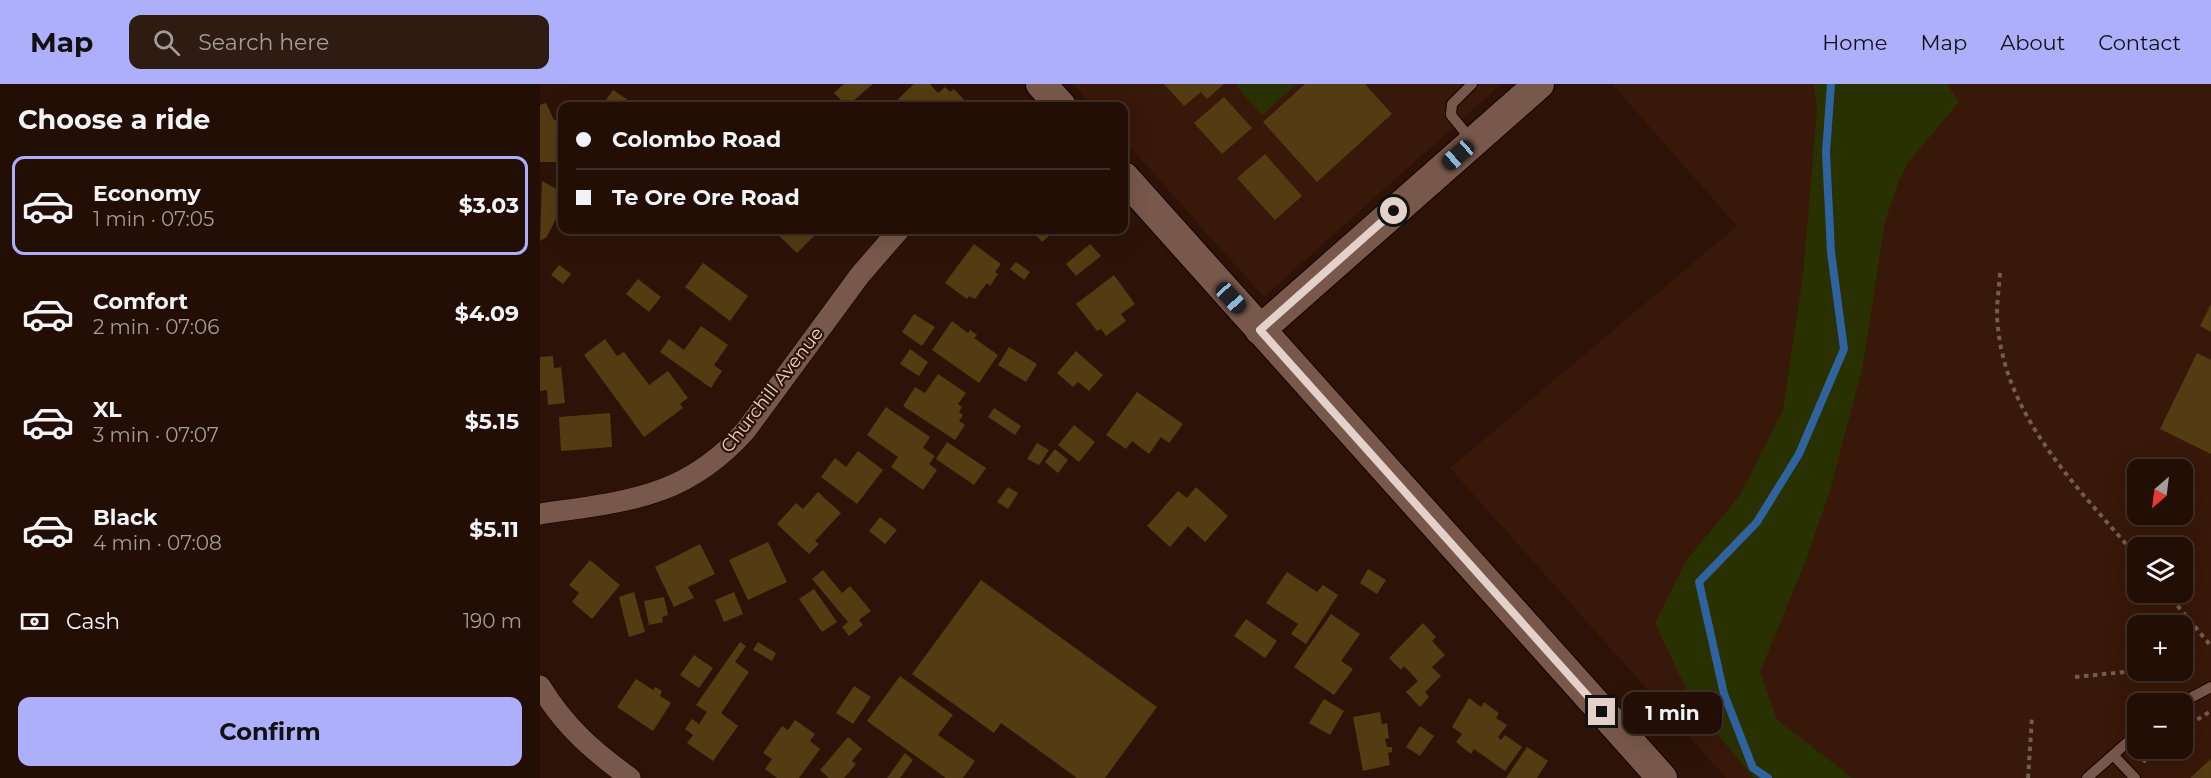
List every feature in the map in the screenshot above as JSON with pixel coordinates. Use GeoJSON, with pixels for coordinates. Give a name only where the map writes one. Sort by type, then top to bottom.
{"type":"FeatureCollection","features":[{"type":"Feature","properties":{"kind":"main road"},"geometry":{"type":"LineString","coordinates":[[1260,330],[1539,84]]}},
{"type":"Feature","properties":{"kind":"main road"},"geometry":{"type":"LineString","coordinates":[[1128,182],[1662,778]]}},
{"type":"Feature","properties":{"kind":"street","name":"Churchill Avenue"},"geometry":{"type":"LineString","coordinates":[[540,514],[625,501],[656,493],[689,478],[726,452],[764,406],[860,275],[896,234]]}},
{"type":"Feature","properties":{"kind":"street"},"geometry":{"type":"LineString","coordinates":[[540,686],[558,716],[591,749],[630,778]]}},
{"type":"Feature","properties":{"kind":"lane"},"geometry":{"type":"LineString","coordinates":[[1472,84],[1452,104],[1451,115],[1473,142]]}},
{"type":"Feature","properties":{"kind":"lane"},"geometry":{"type":"LineString","coordinates":[[2193,697],[2211,687]]}},
{"type":"Feature","properties":{"kind":"lane"},"geometry":{"type":"LineString","coordinates":[[2087,778],[2127,743]]}},
{"type":"Feature","properties":{"kind":"lane"},"geometry":{"type":"LineString","coordinates":[[2113,755],[2135,778]]}},
{"type":"Feature","properties":{"kind":"path"},"geometry":{"type":"LineString","coordinates":[[2000,273],[1997,315],[2002,349],[2013,386],[2024,412],[2058,464],[2127,545]]}},
{"type":"Feature","properties":{"kind":"path"},"geometry":{"type":"LineString","coordinates":[[2175,603],[2211,646]]}},
{"type":"Feature","properties":{"kind":"path"},"geometry":{"type":"LineString","coordinates":[[2075,677],[2127,672]]}},
{"type":"Feature","properties":{"kind":"path"},"geometry":{"type":"LineString","coordinates":[[2193,722],[2211,711]]}},
{"type":"Feature","properties":{"kind":"path"},"geometry":{"type":"LineString","coordinates":[[2028,778],[2032,717]]}},
{"type":"Feature","properties":{"kind":"shaded area"},"geometry":{"type":"Polygon","coordinates":[[[1073,84],[1501,84],[1264,297],[1128,144],[1128,102],[1089,102],[1073,84]]]}},
{"type":"Feature","properties":{"kind":"shaded area"},"geometry":{"type":"Polygon","coordinates":[[[1612,84],[2211,84],[2211,778],[1726,778],[1450,468],[1737,226],[1612,84]]]}},
{"type":"Feature","properties":{"kind":"green space"},"geometry":{"type":"Polygon","coordinates":[[[1238,84],[1297,84],[1262,115],[1236,86],[1238,84]]]}},
{"type":"Feature","properties":{"kind":"green space"},"geometry":{"type":"Polygon","coordinates":[[[1814,84],[1947,84],[1959,102],[1907,164],[1885,221],[1863,365],[1830,491],[1805,562],[1760,672],[1777,720],[1853,778],[1754,778],[1694,706],[1655,623],[1686,561],[1740,495],[1783,410],[1803,275],[1817,110],[1814,84]]]}},
{"type":"Feature","properties":{"kind":"building"},"geometry":{"type":"Polygon","coordinates":[[[844,84],[873,84],[852,102],[843,102],[834,93],[844,84]]]}},
{"type":"Feature","properties":{"kind":"building"},"geometry":{"type":"Polygon","coordinates":[[[914,84],[930,84],[938,93],[945,87],[950,92],[954,89],[966,102],[901,102],[898,99],[914,84]]]}},
{"type":"Feature","properties":{"kind":"building"},"geometry":{"type":"Polygon","coordinates":[[[1164,84],[1224,84],[1207,99],[1201,92],[1184,106],[1164,84]]]}},
{"type":"Feature","properties":{"kind":"building"},"geometry":{"type":"Polygon","coordinates":[[[1305,84],[1365,84],[1392,114],[1317,182],[1263,122],[1305,84]]]}},
{"type":"Feature","properties":{"kind":"building"},"geometry":{"type":"Polygon","coordinates":[[[613,90],[631,102],[605,102],[613,90]]]}},
{"type":"Feature","properties":{"kind":"building"},"geometry":{"type":"Polygon","coordinates":[[[1224,97],[1252,128],[1222,154],[1194,123],[1224,97]]]}},
{"type":"Feature","properties":{"kind":"building"},"geometry":{"type":"Polygon","coordinates":[[[546,103],[554,120],[558,120],[558,162],[540,162],[540,105],[546,103]]]}},
{"type":"Feature","properties":{"kind":"building"},"geometry":{"type":"Polygon","coordinates":[[[1265,154],[1302,196],[1275,220],[1237,178],[1265,154]]]}},
{"type":"Feature","properties":{"kind":"building"},"geometry":{"type":"Polygon","coordinates":[[[542,181],[558,190],[558,214],[547,237],[540,241],[542,181]]]}},
{"type":"Feature","properties":{"kind":"building"},"geometry":{"type":"Polygon","coordinates":[[[777,234],[816,234],[797,253],[777,234]]]}},
{"type":"Feature","properties":{"kind":"building"},"geometry":{"type":"Polygon","coordinates":[[[1035,234],[1051,234],[1042,242],[1035,234]]]}},
{"type":"Feature","properties":{"kind":"building"},"geometry":{"type":"Polygon","coordinates":[[[974,244],[1001,264],[990,286],[987,283],[975,299],[969,296],[967,299],[945,283],[974,244]]]}},
{"type":"Feature","properties":{"kind":"building"},"geometry":{"type":"Polygon","coordinates":[[[1090,244],[1101,256],[1076,276],[1066,264],[1090,244]]]}},
{"type":"Feature","properties":{"kind":"building"},"geometry":{"type":"Polygon","coordinates":[[[1016,262],[1030,272],[1024,280],[1010,269],[1016,262]]]}},
{"type":"Feature","properties":{"kind":"building"},"geometry":{"type":"Polygon","coordinates":[[[703,263],[748,296],[730,321],[685,287],[703,263]]]}},
{"type":"Feature","properties":{"kind":"building"},"geometry":{"type":"Polygon","coordinates":[[[559,265],[571,274],[563,284],[551,275],[559,265]]]}},
{"type":"Feature","properties":{"kind":"building"},"geometry":{"type":"Polygon","coordinates":[[[1114,275],[1135,304],[1121,314],[1126,321],[1106,336],[1101,329],[1097,331],[1076,304],[1114,275]]]}},
{"type":"Feature","properties":{"kind":"building"},"geometry":{"type":"Polygon","coordinates":[[[638,279],[661,297],[649,312],[626,294],[638,279]]]}},
{"type":"Feature","properties":{"kind":"building"},"geometry":{"type":"Polygon","coordinates":[[[2211,304],[2211,332],[2200,326],[2211,304]]]}},
{"type":"Feature","properties":{"kind":"building"},"geometry":{"type":"Polygon","coordinates":[[[914,314],[935,327],[922,346],[902,332],[914,314]]]}},
{"type":"Feature","properties":{"kind":"building"},"geometry":{"type":"Polygon","coordinates":[[[952,321],[968,333],[970,330],[977,335],[974,338],[998,355],[979,383],[932,350],[952,321]]]}},
{"type":"Feature","properties":{"kind":"building"},"geometry":{"type":"Polygon","coordinates":[[[701,326],[728,345],[714,365],[722,371],[711,388],[660,352],[669,339],[684,350],[701,326]]]}},
{"type":"Feature","properties":{"kind":"building"},"geometry":{"type":"Polygon","coordinates":[[[605,339],[617,356],[624,352],[649,385],[668,371],[688,398],[680,404],[683,408],[644,437],[584,355],[605,339]]]}},
{"type":"Feature","properties":{"kind":"building"},"geometry":{"type":"Polygon","coordinates":[[[1009,347],[1037,364],[1026,382],[998,365],[1009,347]]]}},
{"type":"Feature","properties":{"kind":"building"},"geometry":{"type":"Polygon","coordinates":[[[910,349],[928,362],[919,376],[900,364],[910,349]]]}},
{"type":"Feature","properties":{"kind":"building"},"geometry":{"type":"Polygon","coordinates":[[[1076,351],[1103,375],[1089,391],[1078,382],[1073,387],[1057,373],[1076,351]]]}},
{"type":"Feature","properties":{"kind":"building"},"geometry":{"type":"Polygon","coordinates":[[[2197,353],[2211,360],[2211,454],[2160,429],[2197,353]]]}},
{"type":"Feature","properties":{"kind":"building"},"geometry":{"type":"Polygon","coordinates":[[[553,356],[554,368],[561,367],[565,403],[548,405],[547,390],[540,391],[540,357],[553,356]]]}},
{"type":"Feature","properties":{"kind":"building"},"geometry":{"type":"Polygon","coordinates":[[[938,374],[966,393],[958,404],[962,407],[959,412],[963,415],[959,421],[965,425],[955,440],[903,406],[915,387],[925,393],[938,374]]]}},
{"type":"Feature","properties":{"kind":"building"},"geometry":{"type":"Polygon","coordinates":[[[1137,392],[1183,424],[1169,443],[1161,437],[1149,454],[1132,441],[1126,449],[1106,435],[1137,392]]]}},
{"type":"Feature","properties":{"kind":"building"},"geometry":{"type":"Polygon","coordinates":[[[886,407],[930,437],[923,448],[935,456],[929,464],[937,470],[923,490],[891,467],[898,457],[867,435],[886,407]]]}},
{"type":"Feature","properties":{"kind":"building"},"geometry":{"type":"Polygon","coordinates":[[[994,408],[1021,426],[1015,435],[988,417],[994,408]]]}},
{"type":"Feature","properties":{"kind":"building"},"geometry":{"type":"Polygon","coordinates":[[[610,413],[612,447],[561,451],[559,417],[610,413]]]}},
{"type":"Feature","properties":{"kind":"building"},"geometry":{"type":"Polygon","coordinates":[[[1074,425],[1095,442],[1079,462],[1058,445],[1074,425]]]}},
{"type":"Feature","properties":{"kind":"building"},"geometry":{"type":"Polygon","coordinates":[[[947,442],[986,468],[974,485],[936,459],[947,442]]]}},
{"type":"Feature","properties":{"kind":"building"},"geometry":{"type":"Polygon","coordinates":[[[1037,443],[1049,450],[1039,465],[1027,459],[1037,443]]]}},
{"type":"Feature","properties":{"kind":"building"},"geometry":{"type":"Polygon","coordinates":[[[1055,449],[1068,460],[1058,473],[1045,462],[1055,449]]]}},
{"type":"Feature","properties":{"kind":"building"},"geometry":{"type":"Polygon","coordinates":[[[858,451],[883,470],[857,504],[821,477],[835,458],[846,467],[858,451]]]}},
{"type":"Feature","properties":{"kind":"building"},"geometry":{"type":"Polygon","coordinates":[[[1008,487],[1018,493],[1008,509],[997,502],[1008,487]]]}},
{"type":"Feature","properties":{"kind":"building"},"geometry":{"type":"Polygon","coordinates":[[[1196,487],[1228,516],[1205,542],[1188,526],[1170,547],[1147,526],[1178,491],[1187,498],[1196,487]]]}},
{"type":"Feature","properties":{"kind":"building"},"geometry":{"type":"Polygon","coordinates":[[[818,492],[841,513],[815,541],[819,544],[809,554],[777,524],[796,503],[803,509],[818,492]]]}},
{"type":"Feature","properties":{"kind":"building"},"geometry":{"type":"Polygon","coordinates":[[[880,517],[897,530],[885,544],[869,531],[880,517]]]}},
{"type":"Feature","properties":{"kind":"building"},"geometry":{"type":"Polygon","coordinates":[[[768,542],[787,582],[748,600],[729,560],[768,542]]]}},
{"type":"Feature","properties":{"kind":"building"},"geometry":{"type":"Polygon","coordinates":[[[700,544],[715,574],[688,587],[694,598],[674,607],[655,567],[700,544]]]}},
{"type":"Feature","properties":{"kind":"building"},"geometry":{"type":"Polygon","coordinates":[[[590,560],[620,585],[592,619],[572,602],[579,593],[569,585],[590,560]]]}},
{"type":"Feature","properties":{"kind":"building"},"geometry":{"type":"Polygon","coordinates":[[[1368,569],[1386,580],[1377,594],[1360,583],[1368,569]]]}},
{"type":"Feature","properties":{"kind":"building"},"geometry":{"type":"Polygon","coordinates":[[[823,570],[842,593],[850,586],[871,611],[859,620],[863,625],[849,636],[842,627],[848,622],[812,579],[823,570]]]}},
{"type":"Feature","properties":{"kind":"building"},"geometry":{"type":"Polygon","coordinates":[[[1287,572],[1317,592],[1323,585],[1338,595],[1306,644],[1291,634],[1298,624],[1266,603],[1287,572]]]}},
{"type":"Feature","properties":{"kind":"building"},"geometry":{"type":"Polygon","coordinates":[[[981,580],[1157,707],[1105,778],[1077,778],[1001,723],[994,733],[912,674],[981,580]]]}},
{"type":"Feature","properties":{"kind":"building"},"geometry":{"type":"Polygon","coordinates":[[[814,589],[837,622],[822,632],[799,599],[814,589]]]}},
{"type":"Feature","properties":{"kind":"building"},"geometry":{"type":"Polygon","coordinates":[[[634,592],[645,632],[629,637],[619,597],[634,592]]]}},
{"type":"Feature","properties":{"kind":"building"},"geometry":{"type":"Polygon","coordinates":[[[734,592],[743,614],[724,622],[715,600],[734,592]]]}},
{"type":"Feature","properties":{"kind":"building"},"geometry":{"type":"Polygon","coordinates":[[[664,597],[668,615],[662,617],[663,622],[649,625],[644,601],[664,597]]]}},
{"type":"Feature","properties":{"kind":"building"},"geometry":{"type":"Polygon","coordinates":[[[1331,614],[1360,634],[1341,661],[1353,669],[1334,695],[1294,667],[1331,614]]]}},
{"type":"Feature","properties":{"kind":"building"},"geometry":{"type":"Polygon","coordinates":[[[1246,619],[1277,641],[1265,658],[1234,636],[1246,619]]]}},
{"type":"Feature","properties":{"kind":"building"},"geometry":{"type":"Polygon","coordinates":[[[1423,623],[1436,637],[1432,641],[1445,655],[1432,667],[1441,676],[1425,692],[1429,697],[1420,707],[1406,692],[1418,681],[1404,666],[1401,670],[1389,658],[1423,623]]]}},
{"type":"Feature","properties":{"kind":"building"},"geometry":{"type":"Polygon","coordinates":[[[740,642],[746,646],[735,662],[749,672],[721,713],[738,726],[713,761],[687,743],[693,735],[685,729],[692,719],[699,724],[707,712],[696,705],[740,642]]]}},
{"type":"Feature","properties":{"kind":"building"},"geometry":{"type":"Polygon","coordinates":[[[758,642],[776,653],[772,661],[753,650],[758,642]]]}},
{"type":"Feature","properties":{"kind":"building"},"geometry":{"type":"Polygon","coordinates":[[[694,655],[713,668],[699,688],[680,675],[694,655]]]}},
{"type":"Feature","properties":{"kind":"building"},"geometry":{"type":"Polygon","coordinates":[[[900,676],[953,715],[938,735],[975,761],[963,778],[946,778],[867,721],[900,676]]]}},
{"type":"Feature","properties":{"kind":"building"},"geometry":{"type":"Polygon","coordinates":[[[636,679],[653,690],[655,687],[662,691],[660,696],[671,703],[653,731],[617,707],[636,679]]]}},
{"type":"Feature","properties":{"kind":"building"},"geometry":{"type":"Polygon","coordinates":[[[854,686],[871,697],[853,724],[836,713],[854,686]]]}},
{"type":"Feature","properties":{"kind":"building"},"geometry":{"type":"Polygon","coordinates":[[[1469,698],[1481,707],[1484,702],[1499,713],[1496,718],[1507,725],[1498,737],[1501,740],[1505,735],[1522,747],[1505,771],[1474,749],[1471,754],[1456,742],[1462,734],[1452,727],[1469,698]]]}},
{"type":"Feature","properties":{"kind":"building"},"geometry":{"type":"Polygon","coordinates":[[[1324,699],[1344,711],[1330,735],[1309,723],[1324,699]]]}},
{"type":"Feature","properties":{"kind":"building"},"geometry":{"type":"Polygon","coordinates":[[[1380,712],[1382,724],[1387,723],[1389,738],[1385,739],[1387,747],[1392,747],[1392,752],[1388,753],[1390,765],[1363,771],[1353,717],[1380,712]]]}},
{"type":"Feature","properties":{"kind":"building"},"geometry":{"type":"Polygon","coordinates":[[[795,720],[815,734],[810,741],[820,749],[799,778],[777,778],[765,769],[772,759],[763,753],[782,726],[788,730],[795,720]]]}},
{"type":"Feature","properties":{"kind":"building"},"geometry":{"type":"Polygon","coordinates":[[[1420,726],[1434,736],[1420,756],[1406,747],[1420,726]]]}},
{"type":"Feature","properties":{"kind":"building"},"geometry":{"type":"Polygon","coordinates":[[[848,737],[862,749],[852,761],[856,764],[844,778],[829,778],[820,770],[848,737]]]}},
{"type":"Feature","properties":{"kind":"building"},"geometry":{"type":"Polygon","coordinates":[[[1527,747],[1548,761],[1537,778],[1506,778],[1527,747]]]}},
{"type":"Feature","properties":{"kind":"building"},"geometry":{"type":"Polygon","coordinates":[[[905,753],[913,760],[900,778],[887,778],[905,753]]]}},
{"type":"Feature","properties":{"kind":"building"},"geometry":{"type":"Polygon","coordinates":[[[2211,759],[2211,778],[2190,778],[2211,759]]]}},
{"type":"Feature","properties":{"kind":"waterway"},"geometry":{"type":"LineString","coordinates":[[1768,778],[1753,768],[1724,694],[1699,582],[1757,522],[1799,454],[1844,349],[1831,252],[1826,152],[1831,84]]}},
{"type":"Feature","properties":{"kind":"route"},"geometry":{"type":"LineString","coordinates":[[1394,211],[1260,330],[1602,712]]}}]}
